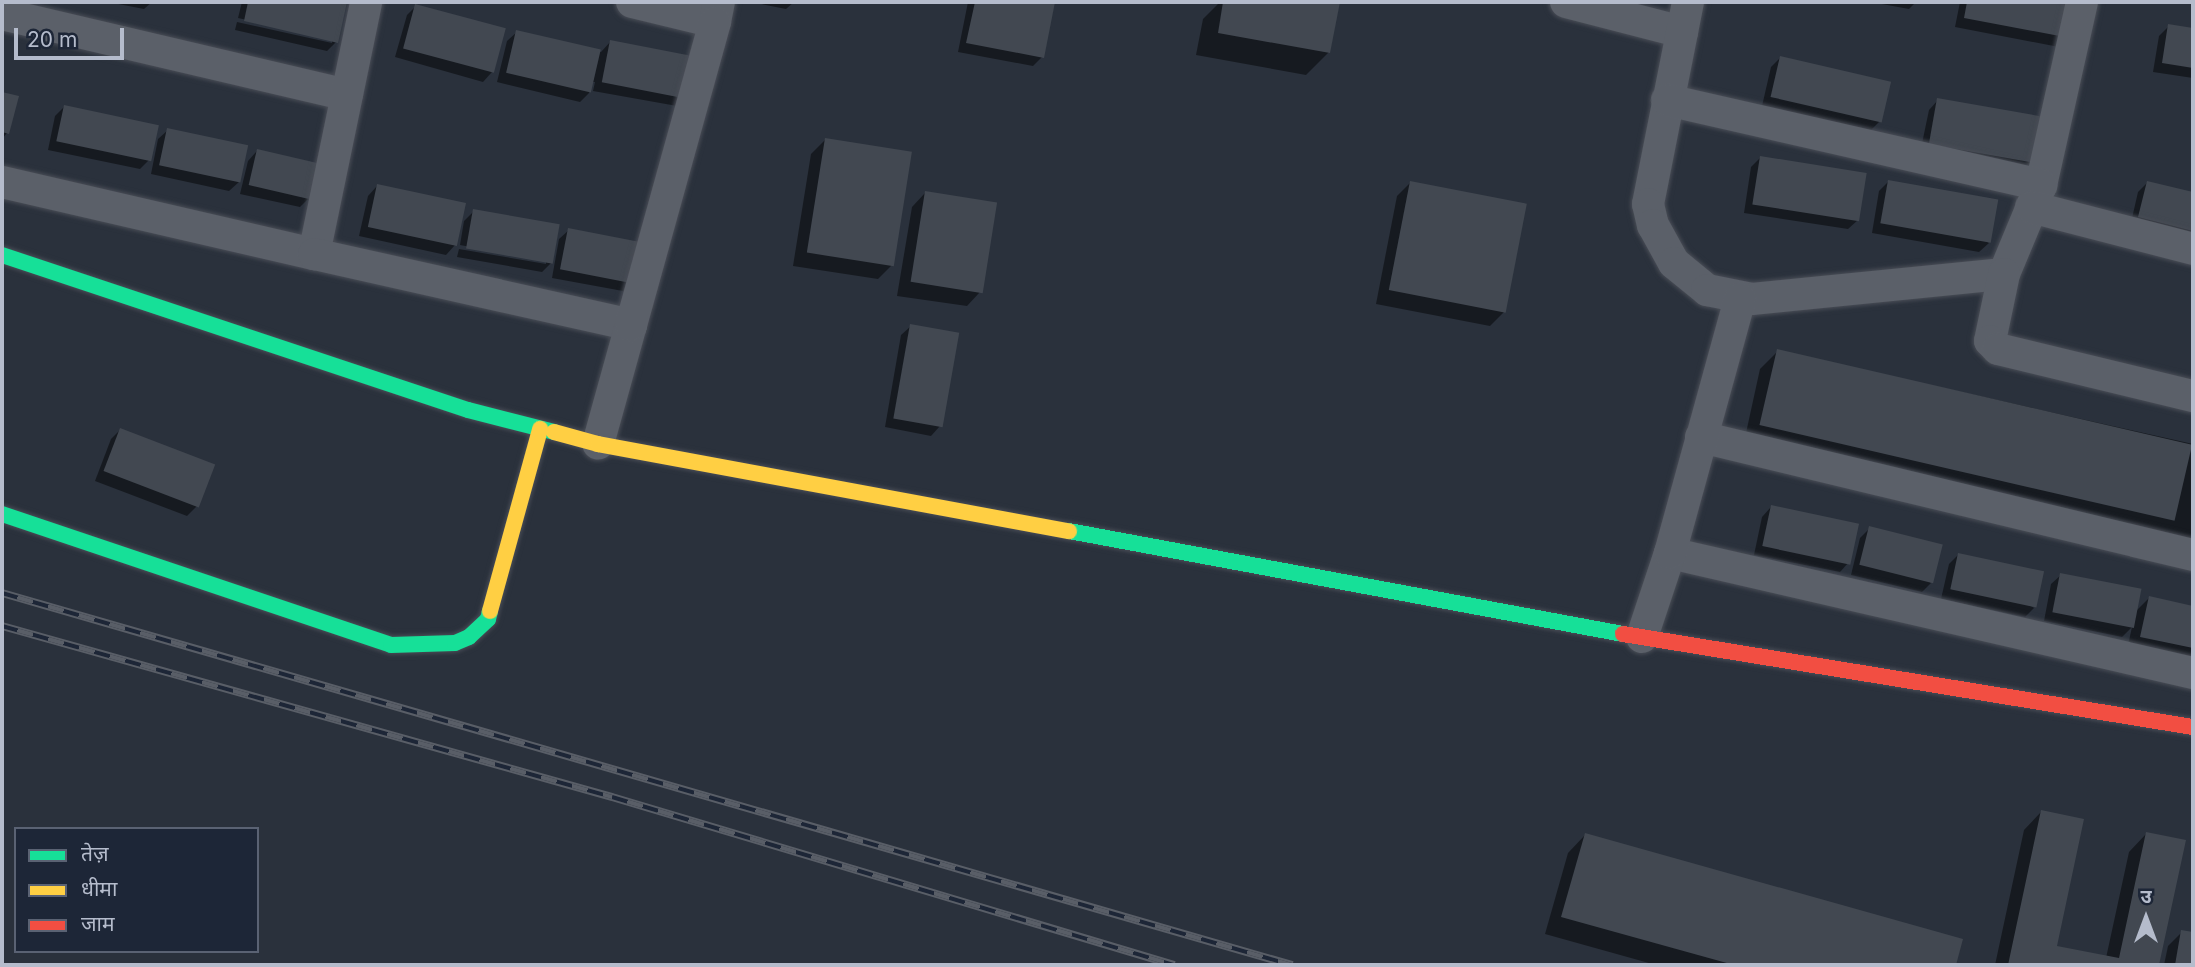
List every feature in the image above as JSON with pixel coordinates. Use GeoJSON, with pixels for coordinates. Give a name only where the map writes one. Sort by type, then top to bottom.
{"type":"FeatureCollection","features":[{"type":"Feature","properties":{"kind":"street"},"geometry":{"type":"LineString","coordinates":[[314,254],[366,2]]}},
{"type":"Feature","properties":{"kind":"street"},"geometry":{"type":"LineString","coordinates":[[598,443],[717,12],[632,2]]}},
{"type":"Feature","properties":{"kind":"street"},"geometry":{"type":"LineString","coordinates":[[1566,2],[1685,17],[1648,204],[1653,225],[1674,263],[1707,290],[1740,298],[2004,274]]}},
{"type":"Feature","properties":{"kind":"street"},"geometry":{"type":"LineString","coordinates":[[2082,2],[2036,196],[2004,274],[1990,330],[1990,341],[1998,349],[2193,396]]}},
{"type":"Feature","properties":{"kind":"street"},"geometry":{"type":"LineString","coordinates":[[2,14],[347,95]]}},
{"type":"Feature","properties":{"kind":"street"},"geometry":{"type":"LineString","coordinates":[[1667,100],[2036,196],[2193,249]]}},
{"type":"Feature","properties":{"kind":"street"},"geometry":{"type":"LineString","coordinates":[[2,182],[631,325]]}},
{"type":"Feature","properties":{"kind":"street"},"geometry":{"type":"LineString","coordinates":[[2,255],[468,410],[598,443],[1642,637],[2193,727]]}},
{"type":"Feature","properties":{"kind":"street"},"geometry":{"type":"LineString","coordinates":[[1642,637],[1670,553],[1740,298]]}},
{"type":"Feature","properties":{"kind":"street"},"geometry":{"type":"LineString","coordinates":[[2,514],[391,645],[456,643],[479,630],[488,619],[540,429]]}},
{"type":"Feature","properties":{"kind":"street"},"geometry":{"type":"LineString","coordinates":[[1701,437],[2193,555]]}},
{"type":"Feature","properties":{"kind":"street"},"geometry":{"type":"LineString","coordinates":[[1670,553],[2193,673]]}},
{"type":"Feature","properties":{"kind":"building"},"geometry":{"type":"Polygon","coordinates":[[[248,2],[347,2],[338,43],[244,21],[248,2]]]}},
{"type":"Feature","properties":{"kind":"building"},"geometry":{"type":"Polygon","coordinates":[[[975,2],[1055,2],[1044,58],[966,43],[975,2]]]}},
{"type":"Feature","properties":{"kind":"building"},"geometry":{"type":"Polygon","coordinates":[[[1223,2],[1340,2],[1330,53],[1218,33],[1223,2]]]}},
{"type":"Feature","properties":{"kind":"building"},"geometry":{"type":"Polygon","coordinates":[[[1967,2],[2077,2],[2070,38],[1964,18],[1967,2]]]}},
{"type":"Feature","properties":{"kind":"building"},"geometry":{"type":"Polygon","coordinates":[[[415,4],[506,28],[494,73],[403,48],[415,4]]]}},
{"type":"Feature","properties":{"kind":"building"},"geometry":{"type":"Polygon","coordinates":[[[2168,24],[2193,28],[2193,68],[2162,63],[2168,24]]]}},
{"type":"Feature","properties":{"kind":"building"},"geometry":{"type":"Polygon","coordinates":[[[516,30],[601,50],[591,92],[506,73],[516,30]]]}},
{"type":"Feature","properties":{"kind":"building"},"geometry":{"type":"Polygon","coordinates":[[[610,40],[697,57],[689,99],[602,82],[610,40]]]}},
{"type":"Feature","properties":{"kind":"building"},"geometry":{"type":"Polygon","coordinates":[[[1780,56],[1891,82],[1882,123],[1771,97],[1780,56]]]}},
{"type":"Feature","properties":{"kind":"building"},"geometry":{"type":"Polygon","coordinates":[[[2,92],[19,96],[9,134],[2,132],[2,92]]]}},
{"type":"Feature","properties":{"kind":"building"},"geometry":{"type":"Polygon","coordinates":[[[1937,98],[2047,117],[2039,164],[1929,144],[1937,98]]]}},
{"type":"Feature","properties":{"kind":"building"},"geometry":{"type":"Polygon","coordinates":[[[64,105],[159,125],[151,161],[56,141],[64,105]]]}},
{"type":"Feature","properties":{"kind":"building"},"geometry":{"type":"Polygon","coordinates":[[[167,128],[248,145],[240,182],[159,165],[167,128]]]}},
{"type":"Feature","properties":{"kind":"building"},"geometry":{"type":"Polygon","coordinates":[[[825,138],[912,152],[894,266],[807,253],[825,138]]]}},
{"type":"Feature","properties":{"kind":"building"},"geometry":{"type":"Polygon","coordinates":[[[257,149],[319,163],[311,199],[249,185],[257,149]]]}},
{"type":"Feature","properties":{"kind":"building"},"geometry":{"type":"Polygon","coordinates":[[[1760,156],[1867,173],[1859,221],[1752,204],[1760,156]]]}},
{"type":"Feature","properties":{"kind":"building"},"geometry":{"type":"Polygon","coordinates":[[[1888,180],[1998,199],[1991,243],[1880,223],[1888,180]]]}},
{"type":"Feature","properties":{"kind":"building"},"geometry":{"type":"Polygon","coordinates":[[[1410,181],[1527,204],[1506,313],[1389,290],[1410,181]]]}},
{"type":"Feature","properties":{"kind":"building"},"geometry":{"type":"Polygon","coordinates":[[[2147,181],[2193,192],[2193,231],[2138,217],[2147,181]]]}},
{"type":"Feature","properties":{"kind":"building"},"geometry":{"type":"Polygon","coordinates":[[[377,184],[466,203],[457,246],[368,227],[377,184]]]}},
{"type":"Feature","properties":{"kind":"building"},"geometry":{"type":"Polygon","coordinates":[[[925,191],[997,202],[983,293],[911,282],[925,191]]]}},
{"type":"Feature","properties":{"kind":"building"},"geometry":{"type":"Polygon","coordinates":[[[473,209],[560,224],[553,264],[466,248],[473,209]]]}},
{"type":"Feature","properties":{"kind":"building"},"geometry":{"type":"Polygon","coordinates":[[[568,228],[643,243],[635,284],[560,269],[568,228]]]}},
{"type":"Feature","properties":{"kind":"building"},"geometry":{"type":"Polygon","coordinates":[[[910,324],[959,333],[943,427],[893,419],[910,324]]]}},
{"type":"Feature","properties":{"kind":"building"},"geometry":{"type":"Polygon","coordinates":[[[1777,349],[2192,445],[2175,521],[1759,425],[1777,349]]]}},
{"type":"Feature","properties":{"kind":"building"},"geometry":{"type":"Polygon","coordinates":[[[120,428],[215,465],[199,507],[104,471],[120,428]]]}},
{"type":"Feature","properties":{"kind":"building"},"geometry":{"type":"Polygon","coordinates":[[[1771,505],[1859,524],[1850,565],[1762,546],[1771,505]]]}},
{"type":"Feature","properties":{"kind":"building"},"geometry":{"type":"Polygon","coordinates":[[[1869,526],[1943,544],[1933,583],[1859,565],[1869,526]]]}},
{"type":"Feature","properties":{"kind":"building"},"geometry":{"type":"Polygon","coordinates":[[[1958,553],[2044,571],[2036,607],[1950,589],[1958,553]]]}},
{"type":"Feature","properties":{"kind":"building"},"geometry":{"type":"Polygon","coordinates":[[[2060,573],[2141,589],[2134,628],[2052,612],[2060,573]]]}},
{"type":"Feature","properties":{"kind":"building"},"geometry":{"type":"Polygon","coordinates":[[[2149,596],[2193,606],[2193,648],[2140,637],[2149,596]]]}},
{"type":"Feature","properties":{"kind":"building"},"geometry":{"type":"Polygon","coordinates":[[[2041,810],[2084,819],[2057,946],[2119,958],[2146,832],[2186,840],[2159,965],[2008,965],[2041,810]]]}},
{"type":"Feature","properties":{"kind":"building"},"geometry":{"type":"Polygon","coordinates":[[[1585,833],[1963,939],[1956,965],[1734,965],[1561,917],[1585,833]]]}},
{"type":"Feature","properties":{"kind":"building"},"geometry":{"type":"Polygon","coordinates":[[[2181,930],[2193,932],[2193,965],[2175,965],[2181,930]]]}},
{"type":"Feature","properties":{"kind":"railway"},"geometry":{"type":"LineString","coordinates":[[2,593],[1292,965]]}},
{"type":"Feature","properties":{"kind":"railway"},"geometry":{"type":"LineString","coordinates":[[2,626],[612,797],[1174,965]]}},
{"type":"Feature","properties":{"kind":"traffic: fast"},"geometry":{"type":"LineString","coordinates":[[2,255],[468,410],[554,432]]}},
{"type":"Feature","properties":{"kind":"traffic: fast"},"geometry":{"type":"LineString","coordinates":[[2,514],[391,645],[455,643],[469,637],[488,619],[490,611]]}},
{"type":"Feature","properties":{"kind":"traffic: fast"},"geometry":{"type":"LineString","coordinates":[[1069,531],[1623,634]]}},
{"type":"Feature","properties":{"kind":"traffic: slow"},"geometry":{"type":"LineString","coordinates":[[490,611],[540,429]]}},
{"type":"Feature","properties":{"kind":"traffic: slow"},"geometry":{"type":"LineString","coordinates":[[554,432],[598,444],[1069,531]]}},
{"type":"Feature","properties":{"kind":"traffic: jam"},"geometry":{"type":"LineString","coordinates":[[1623,634],[2193,727]]}}]}
